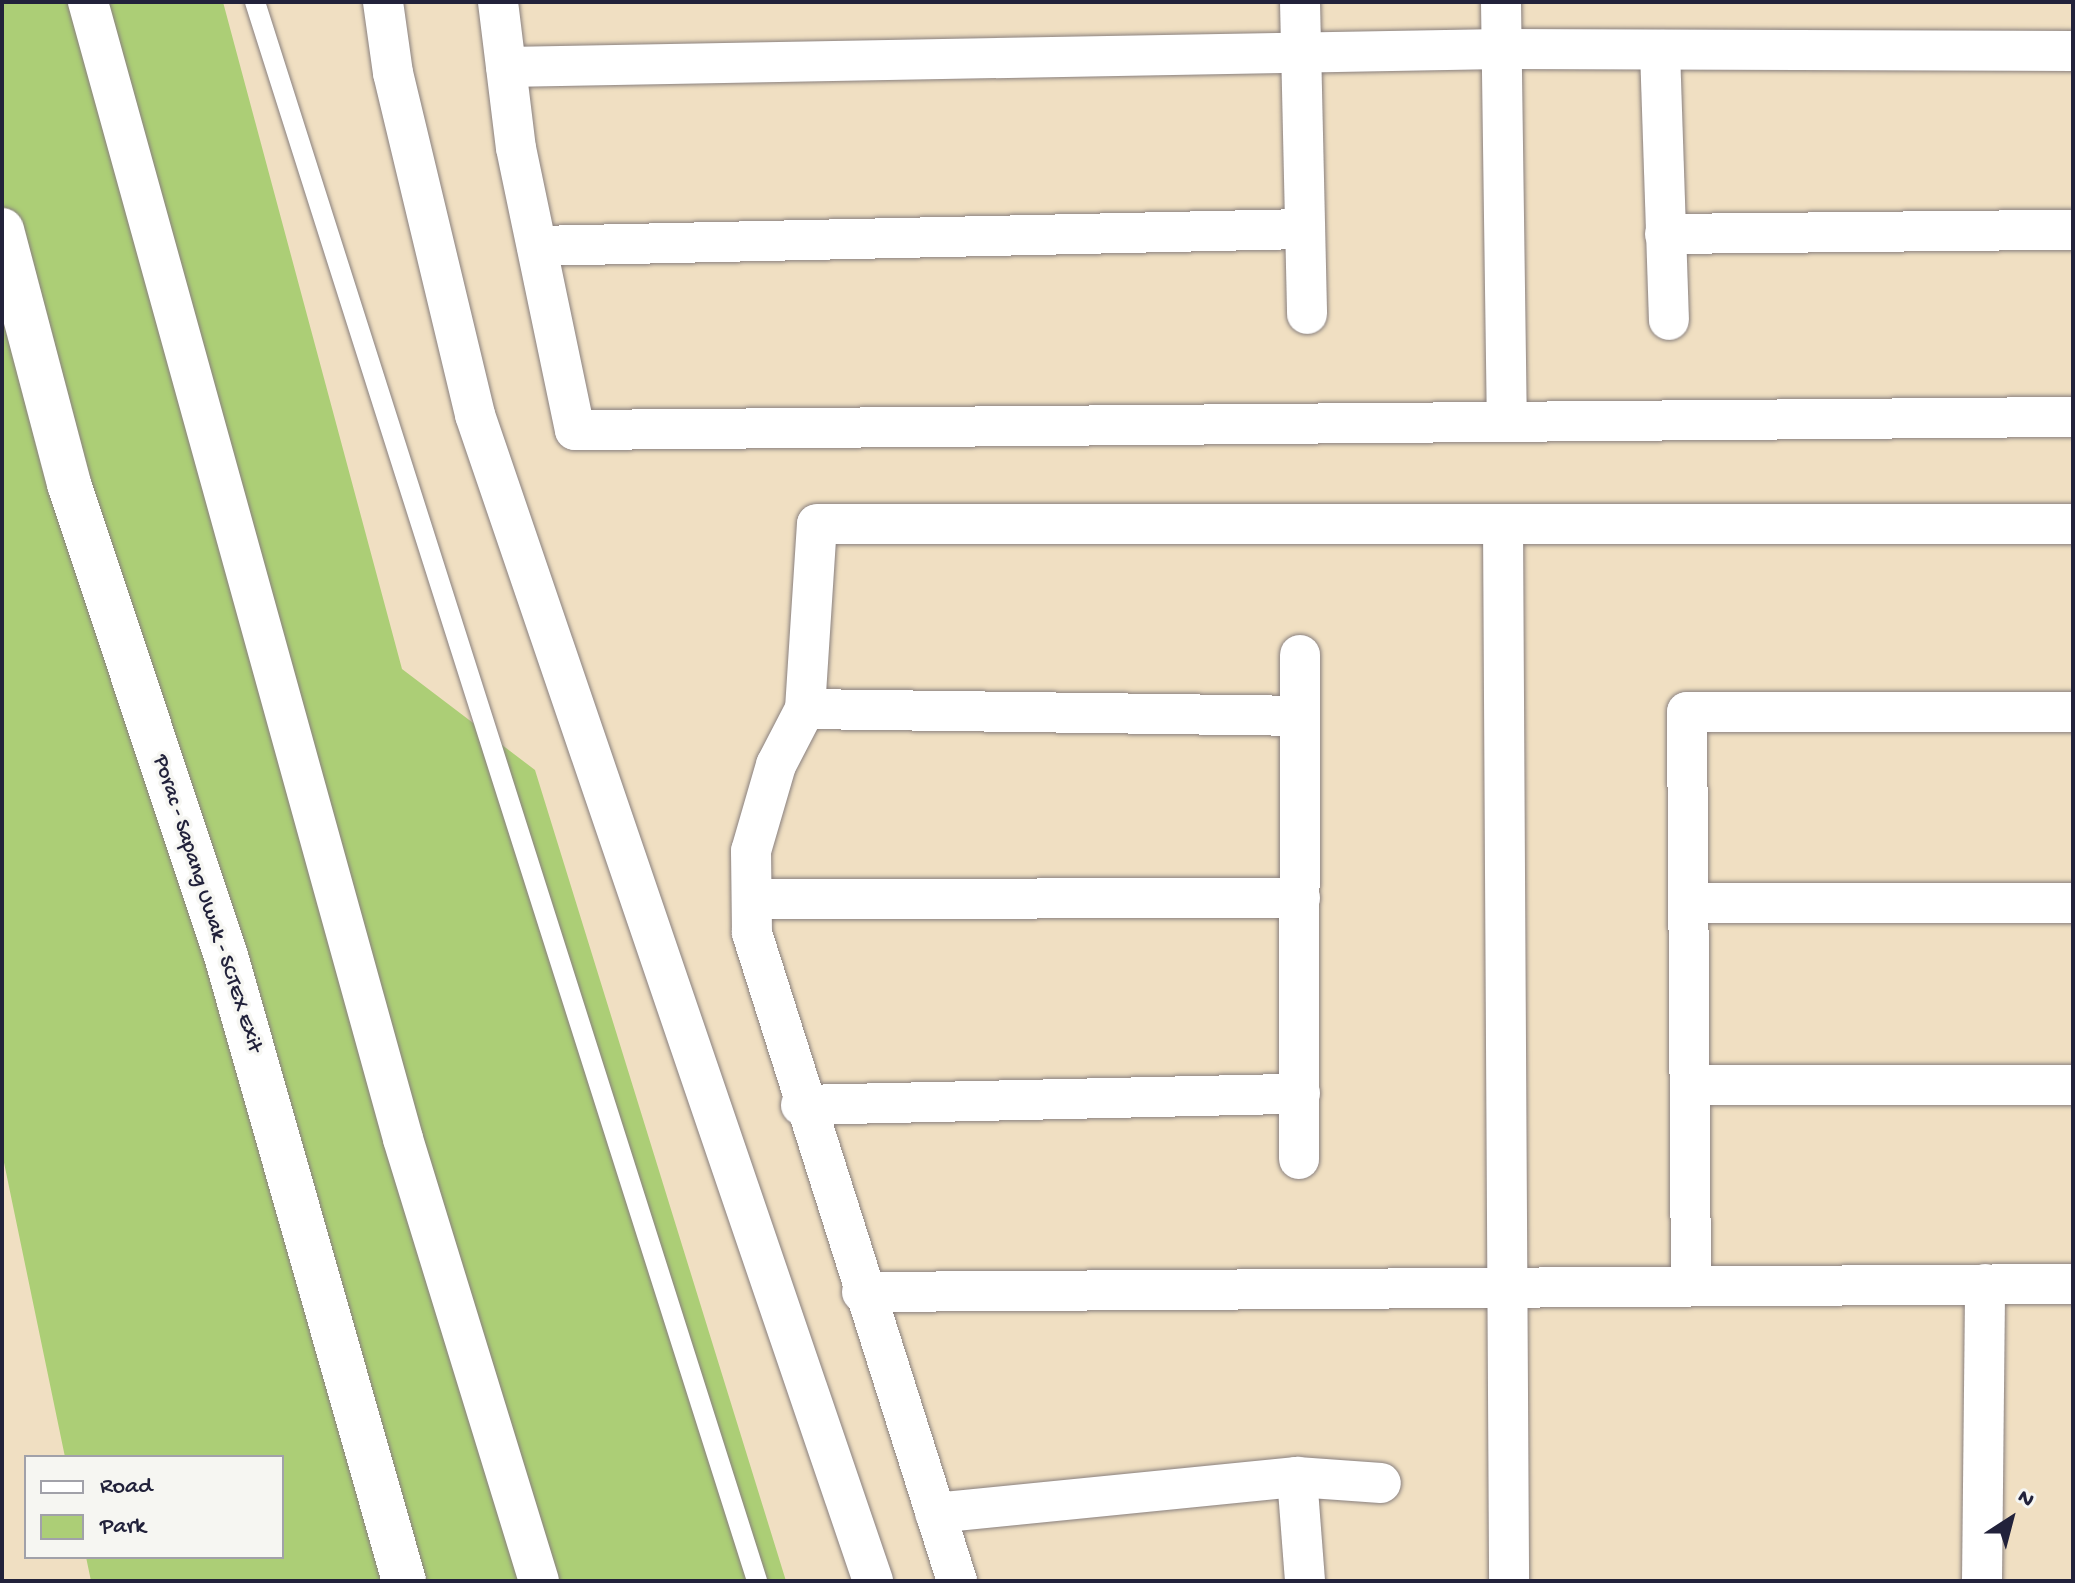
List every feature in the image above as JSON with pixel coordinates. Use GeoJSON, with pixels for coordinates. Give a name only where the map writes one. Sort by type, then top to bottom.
{"type":"FeatureCollection","features":[{"type":"Feature","properties":{"kind":"main road","name":"Porac - Sapang Uwak - SCTEX Exit"},"geometry":{"type":"LineString","coordinates":[[2,230],[69,484],[226,956],[404,1581]]}},
{"type":"Feature","properties":{"kind":"street"},"geometry":{"type":"LineString","coordinates":[[88,2],[403,1139],[539,1581]]}},
{"type":"Feature","properties":{"kind":"street"},"geometry":{"type":"LineString","coordinates":[[383,2],[393,73],[475,415],[873,1581]]}},
{"type":"Feature","properties":{"kind":"street"},"geometry":{"type":"LineString","coordinates":[[498,2],[537,246],[575,430],[2073,417]]}},
{"type":"Feature","properties":{"kind":"street"},"geometry":{"type":"LineString","coordinates":[[1300,2],[1307,314]]}},
{"type":"Feature","properties":{"kind":"street"},"geometry":{"type":"LineString","coordinates":[[1501,2],[1507,422]]}},
{"type":"Feature","properties":{"kind":"street"},"geometry":{"type":"LineString","coordinates":[[506,67],[1502,49],[2073,51]]}},
{"type":"Feature","properties":{"kind":"street"},"geometry":{"type":"LineString","coordinates":[[1660,50],[1669,320]]}},
{"type":"Feature","properties":{"kind":"street"},"geometry":{"type":"LineString","coordinates":[[537,246],[1305,229]]}},
{"type":"Feature","properties":{"kind":"street"},"geometry":{"type":"LineString","coordinates":[[1665,234],[2073,230]]}},
{"type":"Feature","properties":{"kind":"street"},"geometry":{"type":"LineString","coordinates":[[957,1581],[801,1105],[752,933],[755,837],[776,765],[805,709],[817,524],[2073,524]]}},
{"type":"Feature","properties":{"kind":"street"},"geometry":{"type":"LineString","coordinates":[[1503,524],[1509,1581]]}},
{"type":"Feature","properties":{"kind":"street"},"geometry":{"type":"LineString","coordinates":[[1299,1159],[1300,655]]}},
{"type":"Feature","properties":{"kind":"street"},"geometry":{"type":"LineString","coordinates":[[805,709],[1300,716]]}},
{"type":"Feature","properties":{"kind":"street"},"geometry":{"type":"LineString","coordinates":[[1691,1286],[1687,712],[2073,712]]}},
{"type":"Feature","properties":{"kind":"street"},"geometry":{"type":"LineString","coordinates":[[752,899],[1300,898]]}},
{"type":"Feature","properties":{"kind":"street"},"geometry":{"type":"LineString","coordinates":[[1689,903],[2073,903]]}},
{"type":"Feature","properties":{"kind":"street"},"geometry":{"type":"LineString","coordinates":[[1690,1085],[2073,1085]]}},
{"type":"Feature","properties":{"kind":"street"},"geometry":{"type":"LineString","coordinates":[[801,1105],[1300,1094]]}},
{"type":"Feature","properties":{"kind":"street"},"geometry":{"type":"LineString","coordinates":[[1982,1581],[1985,1284]]}},
{"type":"Feature","properties":{"kind":"street"},"geometry":{"type":"LineString","coordinates":[[862,1292],[2073,1284]]}},
{"type":"Feature","properties":{"kind":"street"},"geometry":{"type":"LineString","coordinates":[[935,1513],[1297,1477],[1381,1483]]}},
{"type":"Feature","properties":{"kind":"street"},"geometry":{"type":"LineString","coordinates":[[1297,1477],[1305,1581]]}},
{"type":"Feature","properties":{"kind":"lane"},"geometry":{"type":"LineString","coordinates":[[255,2],[757,1581]]}},
{"type":"Feature","properties":{"kind":"green space"},"geometry":{"type":"Polygon","coordinates":[[[2,2],[223,2],[402,669],[535,770],[786,1581],[91,1581],[86,1559],[284,1559],[284,1455],[65,1455],[2,1153],[2,2]]]}}]}
